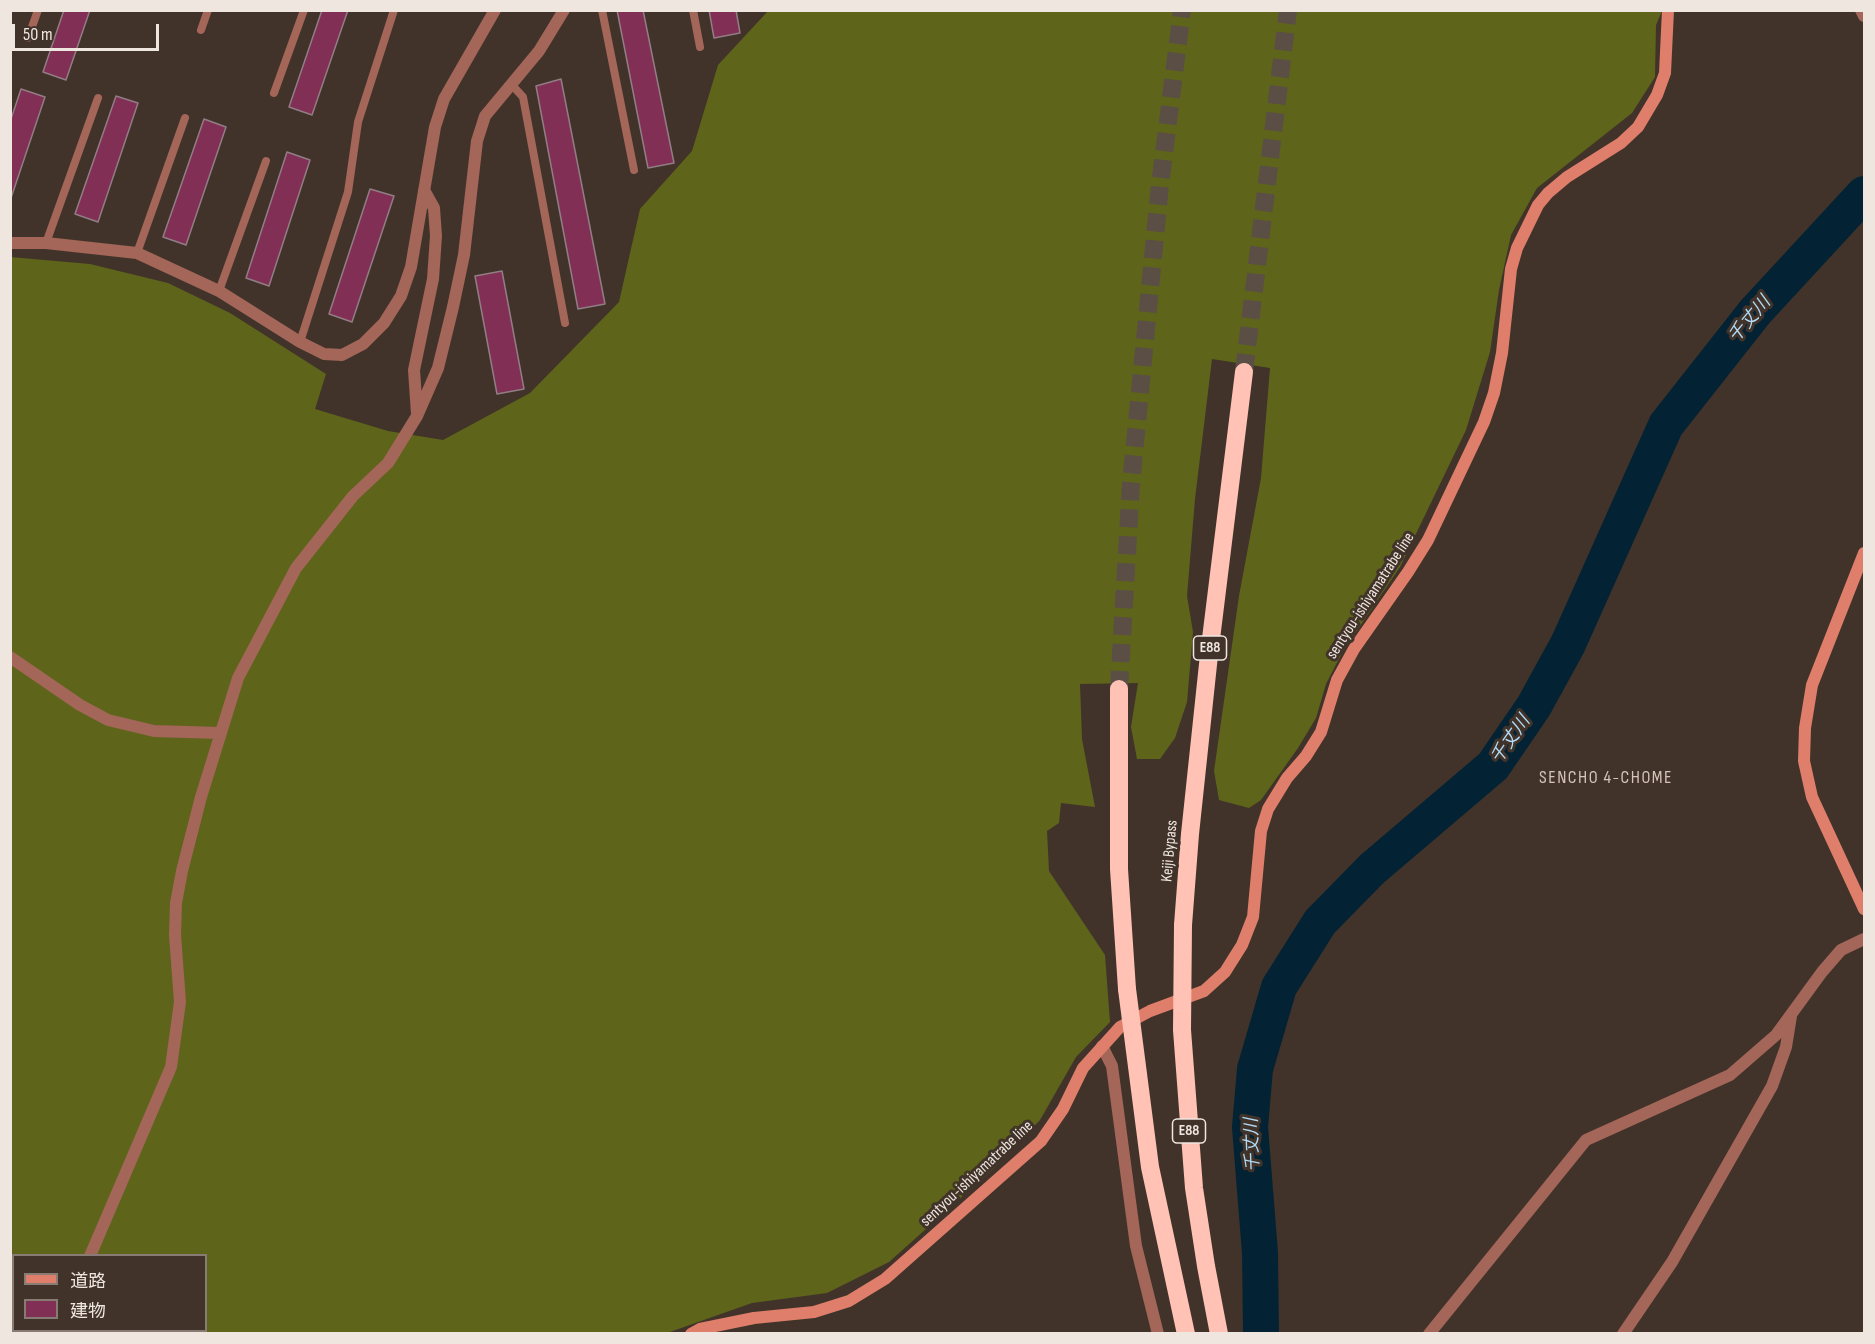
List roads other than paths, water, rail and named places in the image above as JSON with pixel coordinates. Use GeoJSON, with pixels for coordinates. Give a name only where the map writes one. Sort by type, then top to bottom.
{"type":"FeatureCollection","features":[{"type":"Feature","properties":{"kind":"highway","name":"Keiji Bypass"},"geometry":{"type":"LineString","coordinates":[[1219,1334],[1194,1188],[1182,1030],[1183,925],[1209,656],[1244,372]]}},
{"type":"Feature","properties":{"kind":"highway"},"geometry":{"type":"LineString","coordinates":[[1119,689],[1119,869],[1127,989],[1150,1167],[1186,1334]]}},
{"type":"Feature","properties":{"kind":"main road","name":"sentyou-ishiyamatrabe line"},"geometry":{"type":"LineString","coordinates":[[691,1334],[700,1329],[754,1318],[814,1312],[849,1301],[885,1279],[1041,1141],[1063,1109],[1083,1068],[1120,1027],[1150,1011],[1204,991],[1225,972],[1242,945],[1253,917],[1261,831],[1268,808],[1321,732],[1337,680],[1354,649],[1428,540],[1484,422],[1494,393],[1502,354],[1512,269],[1517,248],[1538,205],[1548,193],[1567,177],[1621,142],[1638,127],[1657,95],[1665,73],[1668,10]]}},
{"type":"Feature","properties":{"kind":"main road"},"geometry":{"type":"LineString","coordinates":[[1864,553],[1812,685],[1805,728],[1804,761],[1812,797],[1864,909]]}},
{"type":"Feature","properties":{"kind":"street"},"geometry":{"type":"LineString","coordinates":[[10,243],[46,243],[137,253],[219,291],[300,342],[324,354],[342,356],[363,344],[384,323],[401,296],[411,267],[435,127],[444,99],[495,10]]}},
{"type":"Feature","properties":{"kind":"street"},"geometry":{"type":"LineString","coordinates":[[91,1254],[171,1067],[180,1002],[175,935],[176,903],[188,839],[238,678],[296,568],[353,496],[388,464],[417,416],[438,368],[453,307],[464,255],[477,141],[485,116],[544,45],[564,10]]}},
{"type":"Feature","properties":{"kind":"street"},"geometry":{"type":"LineString","coordinates":[[1861,10],[1864,16]]}},
{"type":"Feature","properties":{"kind":"street"},"geometry":{"type":"LineString","coordinates":[[417,416],[414,370],[433,279],[436,236],[434,208],[424,190]]}},
{"type":"Feature","properties":{"kind":"street"},"geometry":{"type":"LineString","coordinates":[[10,657],[80,705],[108,720],[154,730],[220,733]]}},
{"type":"Feature","properties":{"kind":"street"},"geometry":{"type":"LineString","coordinates":[[1429,1334],[1586,1140],[1730,1075],[1776,1035],[1822,972],[1842,950],[1864,939]]}},
{"type":"Feature","properties":{"kind":"street"},"geometry":{"type":"LineString","coordinates":[[1623,1334],[1672,1262],[1772,1086],[1786,1047],[1791,1014]]}},
{"type":"Feature","properties":{"kind":"street"},"geometry":{"type":"LineString","coordinates":[[1102,1046],[1112,1066],[1136,1246],[1158,1334]]}},
{"type":"Feature","properties":{"kind":"lane"},"geometry":{"type":"LineString","coordinates":[[28,38],[38,10]]}},
{"type":"Feature","properties":{"kind":"lane"},"geometry":{"type":"LineString","coordinates":[[201,30],[208,10]]}},
{"type":"Feature","properties":{"kind":"lane"},"geometry":{"type":"LineString","coordinates":[[274,93],[304,10]]}},
{"type":"Feature","properties":{"kind":"lane"},"geometry":{"type":"LineString","coordinates":[[300,342],[348,192],[357,122],[394,10]]}},
{"type":"Feature","properties":{"kind":"lane"},"geometry":{"type":"LineString","coordinates":[[602,10],[634,170]]}},
{"type":"Feature","properties":{"kind":"lane"},"geometry":{"type":"LineString","coordinates":[[693,10],[700,47]]}},
{"type":"Feature","properties":{"kind":"lane"},"geometry":{"type":"LineString","coordinates":[[511,84],[523,97],[565,323]]}},
{"type":"Feature","properties":{"kind":"lane"},"geometry":{"type":"LineString","coordinates":[[46,243],[98,98]]}},
{"type":"Feature","properties":{"kind":"lane"},"geometry":{"type":"LineString","coordinates":[[137,253],[185,118]]}},
{"type":"Feature","properties":{"kind":"lane"},"geometry":{"type":"LineString","coordinates":[[219,291],[266,161]]}},
{"type":"Feature","properties":{"kind":"waterway","name":"千丈川"},"geometry":{"type":"LineString","coordinates":[[1261,1334],[1260,1253],[1250,1127],[1255,1069],[1279,987],[1320,922],[1372,869],[1493,766],[1534,706],[1568,644],[1666,425],[1755,312],[1864,194]]}},
{"type":"Feature","properties":{"kind":"tunnel"},"geometry":{"type":"LineString","coordinates":[[1119,689],[1131,484],[1160,185],[1182,10]]}},
{"type":"Feature","properties":{"kind":"tunnel"},"geometry":{"type":"LineString","coordinates":[[1244,372],[1288,10]]}},
{"type":"Feature","properties":{"kind":"district","name":"SENCHO 4-CHOME"},"geometry":{"type":"Point","coordinates":[1606,778]}}]}
